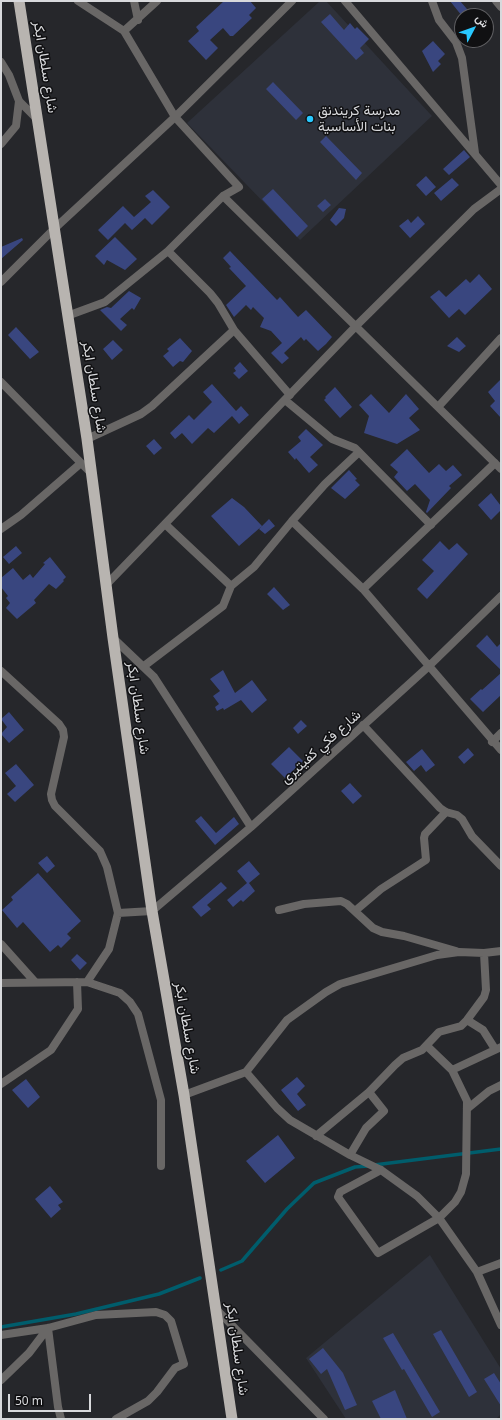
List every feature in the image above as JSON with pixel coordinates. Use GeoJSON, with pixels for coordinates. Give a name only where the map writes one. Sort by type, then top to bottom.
{"type":"FeatureCollection","features":[{"type":"Feature","properties":{"kind":"highway","name":"شارع سلطان ابكر"},"geometry":{"type":"LineString","coordinates":[[19,1],[87,439],[113,638],[152,910],[184,1095],[232,1419]]}},
{"type":"Feature","properties":{"kind":"street"},"geometry":{"type":"LineString","coordinates":[[67,316],[105,302],[168,251],[223,196],[238,187],[176,117],[124,31],[78,1]]}},
{"type":"Feature","properties":{"kind":"street"},"geometry":{"type":"LineString","coordinates":[[134,1],[138,20]]}},
{"type":"Feature","properties":{"kind":"street"},"geometry":{"type":"LineString","coordinates":[[124,31],[138,20],[157,1]]}},
{"type":"Feature","properties":{"kind":"street"},"geometry":{"type":"LineString","coordinates":[[1,282],[54,229],[176,117],[292,1]]}},
{"type":"Feature","properties":{"kind":"street"},"geometry":{"type":"LineString","coordinates":[[345,1],[476,153],[501,185]]}},
{"type":"Feature","properties":{"kind":"street"},"geometry":{"type":"LineString","coordinates":[[432,1],[439,20],[456,42],[462,58],[476,153]]}},
{"type":"Feature","properties":{"kind":"street"},"geometry":{"type":"LineString","coordinates":[[496,1],[501,8]]}},
{"type":"Feature","properties":{"kind":"street"},"geometry":{"type":"LineString","coordinates":[[1,62],[9,75],[19,101],[38,120]]}},
{"type":"Feature","properties":{"kind":"street"},"geometry":{"type":"LineString","coordinates":[[1,144],[16,126],[19,101]]}},
{"type":"Feature","properties":{"kind":"street"},"geometry":{"type":"LineString","coordinates":[[106,585],[356,326],[474,209],[501,189]]}},
{"type":"Feature","properties":{"kind":"street"},"geometry":{"type":"LineString","coordinates":[[223,196],[498,466],[431,525],[363,589]]}},
{"type":"Feature","properties":{"kind":"street"},"geometry":{"type":"LineString","coordinates":[[168,251],[210,293],[218,303],[234,330],[287,398],[332,439],[355,448],[431,525]]}},
{"type":"Feature","properties":{"kind":"street"},"geometry":{"type":"LineString","coordinates":[[87,439],[141,414],[152,406],[234,330]]}},
{"type":"Feature","properties":{"kind":"street"},"geometry":{"type":"LineString","coordinates":[[438,407],[501,338]]}},
{"type":"Feature","properties":{"kind":"street"},"geometry":{"type":"LineString","coordinates":[[1,382],[91,473]]}},
{"type":"Feature","properties":{"kind":"street"},"geometry":{"type":"LineString","coordinates":[[144,666],[218,610],[226,600],[231,586],[254,567],[324,484],[359,452]]}},
{"type":"Feature","properties":{"kind":"street"},"geometry":{"type":"LineString","coordinates":[[1,529],[21,515],[81,463]]}},
{"type":"Feature","properties":{"kind":"street"},"geometry":{"type":"LineString","coordinates":[[292,521],[363,589],[492,742],[501,750]]}},
{"type":"Feature","properties":{"kind":"street"},"geometry":{"type":"LineString","coordinates":[[165,524],[231,586]]}},
{"type":"Feature","properties":{"kind":"street","name":"شارع فكي كفيتيرى"},"geometry":{"type":"LineString","coordinates":[[152,910],[251,827],[429,666],[501,596]]}},
{"type":"Feature","properties":{"kind":"street"},"geometry":{"type":"LineString","coordinates":[[113,638],[154,677],[251,827]]}},
{"type":"Feature","properties":{"kind":"street"},"geometry":{"type":"LineString","coordinates":[[1,671],[59,724],[63,730],[64,738],[51,794],[52,800],[55,806],[100,851],[104,858],[118,913],[112,942],[87,982]]}},
{"type":"Feature","properties":{"kind":"street"},"geometry":{"type":"LineString","coordinates":[[363,725],[440,808],[446,812],[457,815],[462,819],[472,836],[501,866]]}},
{"type":"Feature","properties":{"kind":"street"},"geometry":{"type":"LineString","coordinates":[[492,742],[501,733]]}},
{"type":"Feature","properties":{"kind":"street"},"geometry":{"type":"LineString","coordinates":[[355,911],[381,889],[426,860],[425,834],[446,812]]}},
{"type":"Feature","properties":{"kind":"street"},"geometry":{"type":"LineString","coordinates":[[279,910],[304,904],[341,902],[347,904],[373,928],[382,932],[404,936],[459,952],[484,954],[501,951]]}},
{"type":"Feature","properties":{"kind":"street"},"geometry":{"type":"LineString","coordinates":[[118,913],[152,910]]}},
{"type":"Feature","properties":{"kind":"street"},"geometry":{"type":"LineString","coordinates":[[1,944],[35,982]]}},
{"type":"Feature","properties":{"kind":"street"},"geometry":{"type":"LineString","coordinates":[[184,1095],[246,1072],[287,1020],[326,992],[340,984],[437,955],[459,952]]}},
{"type":"Feature","properties":{"kind":"street"},"geometry":{"type":"LineString","coordinates":[[316,1136],[369,1092],[394,1065],[427,1046],[439,1032],[457,1027],[467,1020],[484,997],[486,990],[484,954]]}},
{"type":"Feature","properties":{"kind":"street"},"geometry":{"type":"LineString","coordinates":[[1,1084],[51,1050],[78,1010],[77,982]]}},
{"type":"Feature","properties":{"kind":"street"},"geometry":{"type":"LineString","coordinates":[[1,983],[87,982],[120,993],[130,1002],[138,1014],[161,1100],[161,1166]]}},
{"type":"Feature","properties":{"kind":"street"},"geometry":{"type":"LineString","coordinates":[[452,1070],[498,1048],[483,1030],[467,1020]]}},
{"type":"Feature","properties":{"kind":"street"},"geometry":{"type":"LineString","coordinates":[[381,1170],[340,1192],[338,1197],[378,1253],[439,1218],[455,1202],[461,1192],[466,1174],[467,1101],[465,1094],[452,1070],[427,1046]]}},
{"type":"Feature","properties":{"kind":"street"},"geometry":{"type":"LineString","coordinates":[[246,1072],[276,1108],[290,1120],[350,1155],[381,1170],[417,1196],[439,1218],[477,1272],[501,1325]]}},
{"type":"Feature","properties":{"kind":"street"},"geometry":{"type":"LineString","coordinates":[[467,1109],[489,1091],[501,1085]]}},
{"type":"Feature","properties":{"kind":"street"},"geometry":{"type":"LineString","coordinates":[[350,1155],[366,1128],[384,1111],[369,1092]]}},
{"type":"Feature","properties":{"kind":"street"},"geometry":{"type":"LineString","coordinates":[[477,1272],[501,1264]]}},
{"type":"Feature","properties":{"kind":"street"},"geometry":{"type":"LineString","coordinates":[[216,1309],[324,1419]]}},
{"type":"Feature","properties":{"kind":"street"},"geometry":{"type":"LineString","coordinates":[[1,1334],[48,1328],[96,1315],[156,1312],[165,1316],[171,1321],[184,1364],[175,1368],[157,1392],[148,1401],[116,1419]]}},
{"type":"Feature","properties":{"kind":"street"},"geometry":{"type":"LineString","coordinates":[[1,1380],[29,1353],[48,1328]]}},
{"type":"Feature","properties":{"kind":"street"},"geometry":{"type":"LineString","coordinates":[[48,1328],[58,1407],[61,1419]]}},
{"type":"Feature","properties":{"kind":"shaded area","name":"مدرسة كريندنق بنات الأساسية"},"geometry":{"type":"Polygon","coordinates":[[[320,1],[326,1],[432,116],[300,240],[187,123],[320,1]]]}},
{"type":"Feature","properties":{"kind":"shaded area"},"geometry":{"type":"Polygon","coordinates":[[[430,1255],[501,1369],[501,1414],[496,1419],[346,1419],[306,1358],[430,1255]]]}},
{"type":"Feature","properties":{"kind":"building"},"geometry":{"type":"Polygon","coordinates":[[[224,1],[250,1],[256,8],[249,15],[252,18],[233,36],[230,36],[223,28],[210,40],[218,48],[206,60],[188,41],[199,31],[196,27],[224,1]]]}},
{"type":"Feature","properties":{"kind":"building"},"geometry":{"type":"Polygon","coordinates":[[[450,1],[460,1],[466,8],[456,8],[450,1]]]}},
{"type":"Feature","properties":{"kind":"building"},"geometry":{"type":"Polygon","coordinates":[[[330,14],[344,30],[350,23],[355,29],[357,27],[369,39],[360,48],[364,53],[356,60],[321,22],[330,14]]]}},
{"type":"Feature","properties":{"kind":"building"},"geometry":{"type":"Polygon","coordinates":[[[433,41],[445,54],[438,61],[441,64],[433,72],[422,51],[433,41]]]}},
{"type":"Feature","properties":{"kind":"building"},"geometry":{"type":"Polygon","coordinates":[[[273,82],[303,113],[296,120],[266,89],[273,82]]]}},
{"type":"Feature","properties":{"kind":"building"},"geometry":{"type":"Polygon","coordinates":[[[326,136],[362,173],[356,180],[320,142],[326,136]]]}},
{"type":"Feature","properties":{"kind":"building"},"geometry":{"type":"Polygon","coordinates":[[[464,150],[470,157],[449,175],[443,169],[464,150]]]}},
{"type":"Feature","properties":{"kind":"building"},"geometry":{"type":"Polygon","coordinates":[[[426,176],[436,187],[426,196],[416,185],[426,176]]]}},
{"type":"Feature","properties":{"kind":"building"},"geometry":{"type":"Polygon","coordinates":[[[452,178],[459,185],[441,201],[434,193],[452,178]]]}},
{"type":"Feature","properties":{"kind":"building"},"geometry":{"type":"Polygon","coordinates":[[[273,189],[308,226],[297,237],[262,199],[273,189]]]}},
{"type":"Feature","properties":{"kind":"building"},"geometry":{"type":"Polygon","coordinates":[[[153,190],[170,207],[152,225],[145,218],[132,230],[125,223],[108,240],[98,230],[123,206],[134,217],[151,202],[145,196],[153,190]]]}},
{"type":"Feature","properties":{"kind":"building"},"geometry":{"type":"Polygon","coordinates":[[[325,199],[331,205],[323,212],[317,206],[325,199]]]}},
{"type":"Feature","properties":{"kind":"building"},"geometry":{"type":"Polygon","coordinates":[[[339,208],[346,209],[344,218],[336,226],[330,220],[339,208]]]}},
{"type":"Feature","properties":{"kind":"building"},"geometry":{"type":"Polygon","coordinates":[[[418,216],[425,224],[410,238],[399,226],[408,219],[411,223],[418,216]]]}},
{"type":"Feature","properties":{"kind":"building"},"geometry":{"type":"Polygon","coordinates":[[[115,237],[137,259],[125,270],[107,260],[104,265],[95,256],[115,237]]]}},
{"type":"Feature","properties":{"kind":"building"},"geometry":{"type":"Polygon","coordinates":[[[22,238],[23,240],[1,259],[1,247],[22,238]]]}},
{"type":"Feature","properties":{"kind":"building"},"geometry":{"type":"Polygon","coordinates":[[[230,251],[277,300],[280,297],[298,317],[306,310],[332,337],[326,344],[318,351],[306,339],[304,341],[301,337],[284,353],[289,358],[282,364],[271,353],[282,343],[271,331],[260,327],[264,318],[253,307],[251,310],[246,305],[234,317],[226,305],[246,286],[229,268],[231,267],[223,258],[230,251]]]}},
{"type":"Feature","properties":{"kind":"building"},"geometry":{"type":"Polygon","coordinates":[[[479,274],[492,289],[465,315],[459,309],[449,318],[430,297],[439,290],[446,297],[466,279],[470,283],[479,274]]]}},
{"type":"Feature","properties":{"kind":"building"},"geometry":{"type":"Polygon","coordinates":[[[129,291],[141,298],[134,310],[132,308],[120,319],[127,325],[121,331],[100,310],[107,307],[111,308],[129,291]]]}},
{"type":"Feature","properties":{"kind":"building"},"geometry":{"type":"Polygon","coordinates":[[[16,327],[39,352],[30,359],[8,335],[16,327]]]}},
{"type":"Feature","properties":{"kind":"building"},"geometry":{"type":"Polygon","coordinates":[[[457,337],[466,346],[459,352],[447,346],[457,337]]]}},
{"type":"Feature","properties":{"kind":"building"},"geometry":{"type":"Polygon","coordinates":[[[180,338],[192,351],[183,362],[180,361],[173,367],[163,356],[169,351],[167,349],[180,338]]]}},
{"type":"Feature","properties":{"kind":"building"},"geometry":{"type":"Polygon","coordinates":[[[113,340],[123,350],[112,360],[103,349],[113,340]]]}},
{"type":"Feature","properties":{"kind":"building"},"geometry":{"type":"Polygon","coordinates":[[[240,362],[248,371],[239,379],[233,373],[236,371],[234,368],[240,362]]]}},
{"type":"Feature","properties":{"kind":"building"},"geometry":{"type":"Polygon","coordinates":[[[501,379],[501,418],[490,406],[495,401],[488,392],[501,379]]]}},
{"type":"Feature","properties":{"kind":"building"},"geometry":{"type":"Polygon","coordinates":[[[212,384],[236,411],[241,406],[249,415],[239,424],[232,416],[214,433],[208,428],[192,444],[182,433],[175,439],[170,433],[189,415],[194,420],[212,402],[203,392],[212,384]]]}},
{"type":"Feature","properties":{"kind":"building"},"geometry":{"type":"Polygon","coordinates":[[[335,387],[352,407],[340,418],[324,400],[335,387]]]}},
{"type":"Feature","properties":{"kind":"building"},"geometry":{"type":"Polygon","coordinates":[[[371,394],[389,413],[406,394],[419,409],[409,418],[420,430],[397,444],[364,433],[369,416],[359,405],[371,394]]]}},
{"type":"Feature","properties":{"kind":"building"},"geometry":{"type":"Polygon","coordinates":[[[306,429],[323,445],[310,457],[318,465],[309,473],[296,458],[295,460],[288,452],[301,441],[298,437],[306,429]]]}},
{"type":"Feature","properties":{"kind":"building"},"geometry":{"type":"Polygon","coordinates":[[[154,439],[162,448],[154,455],[146,446],[154,439]]]}},
{"type":"Feature","properties":{"kind":"building"},"geometry":{"type":"Polygon","coordinates":[[[407,449],[429,473],[439,464],[446,471],[453,465],[462,475],[449,486],[451,488],[427,513],[430,500],[415,484],[407,491],[394,477],[398,472],[390,465],[407,449]]]}},
{"type":"Feature","properties":{"kind":"building"},"geometry":{"type":"Polygon","coordinates":[[[349,470],[360,485],[345,499],[331,488],[349,470]]]}},
{"type":"Feature","properties":{"kind":"building"},"geometry":{"type":"Polygon","coordinates":[[[491,493],[501,506],[501,510],[491,520],[478,505],[491,493]]]}},
{"type":"Feature","properties":{"kind":"building"},"geometry":{"type":"Polygon","coordinates":[[[232,498],[244,507],[262,526],[239,546],[211,516],[232,498]]]}},
{"type":"Feature","properties":{"kind":"building"},"geometry":{"type":"Polygon","coordinates":[[[269,519],[275,526],[265,534],[259,529],[269,519]]]}},
{"type":"Feature","properties":{"kind":"building"},"geometry":{"type":"Polygon","coordinates":[[[440,541],[449,550],[457,543],[468,554],[427,599],[417,589],[434,571],[422,560],[440,541]]]}},
{"type":"Feature","properties":{"kind":"building"},"geometry":{"type":"Polygon","coordinates":[[[16,546],[22,553],[9,564],[3,557],[16,546]]]}},
{"type":"Feature","properties":{"kind":"building"},"geometry":{"type":"Polygon","coordinates":[[[50,557],[66,577],[63,580],[64,581],[56,589],[49,584],[34,600],[36,603],[17,619],[6,608],[10,603],[6,598],[8,596],[1,587],[1,578],[13,568],[23,580],[30,574],[33,578],[45,564],[43,563],[50,557]]]}},
{"type":"Feature","properties":{"kind":"building"},"geometry":{"type":"Polygon","coordinates":[[[274,587],[290,605],[283,610],[267,594],[274,587]]]}},
{"type":"Feature","properties":{"kind":"building"},"geometry":{"type":"Polygon","coordinates":[[[487,635],[497,647],[501,643],[501,670],[476,646],[487,635]]]}},
{"type":"Feature","properties":{"kind":"building"},"geometry":{"type":"Polygon","coordinates":[[[223,670],[235,693],[252,680],[267,700],[252,713],[241,700],[224,710],[223,708],[217,711],[215,707],[219,704],[213,696],[220,691],[210,679],[223,670]]]}},
{"type":"Feature","properties":{"kind":"building"},"geometry":{"type":"Polygon","coordinates":[[[501,673],[501,695],[483,712],[470,699],[501,673]]]}},
{"type":"Feature","properties":{"kind":"building"},"geometry":{"type":"Polygon","coordinates":[[[9,712],[24,730],[9,743],[1,734],[7,727],[1,719],[9,712]]]}},
{"type":"Feature","properties":{"kind":"building"},"geometry":{"type":"Polygon","coordinates":[[[301,720],[307,726],[298,734],[293,728],[301,720]]]}},
{"type":"Feature","properties":{"kind":"building"},"geometry":{"type":"Polygon","coordinates":[[[289,747],[303,761],[285,778],[271,764],[289,747]]]}},
{"type":"Feature","properties":{"kind":"building"},"geometry":{"type":"Polygon","coordinates":[[[468,748],[474,755],[464,764],[458,757],[468,748]]]}},
{"type":"Feature","properties":{"kind":"building"},"geometry":{"type":"Polygon","coordinates":[[[422,749],[435,765],[426,772],[421,765],[414,771],[406,762],[422,749]]]}},
{"type":"Feature","properties":{"kind":"building"},"geometry":{"type":"Polygon","coordinates":[[[16,764],[34,785],[15,802],[7,794],[16,786],[5,773],[16,764]]]}},
{"type":"Feature","properties":{"kind":"building"},"geometry":{"type":"Polygon","coordinates":[[[350,783],[362,796],[353,804],[341,791],[350,783]]]}},
{"type":"Feature","properties":{"kind":"building"},"geometry":{"type":"Polygon","coordinates":[[[201,816],[216,833],[234,817],[239,824],[215,845],[195,821],[201,816]]]}},
{"type":"Feature","properties":{"kind":"building"},"geometry":{"type":"Polygon","coordinates":[[[47,856],[55,866],[47,873],[38,863],[47,856]]]}},
{"type":"Feature","properties":{"kind":"building"},"geometry":{"type":"Polygon","coordinates":[[[249,861],[260,874],[249,883],[255,891],[243,902],[241,900],[233,907],[227,900],[247,883],[237,871],[249,861]]]}},
{"type":"Feature","properties":{"kind":"building"},"geometry":{"type":"Polygon","coordinates":[[[38,873],[81,921],[67,934],[71,938],[61,948],[58,945],[50,952],[23,922],[17,928],[2,910],[13,900],[11,897],[38,873]]]}},
{"type":"Feature","properties":{"kind":"building"},"geometry":{"type":"Polygon","coordinates":[[[221,882],[227,888],[207,905],[211,909],[201,917],[192,907],[221,882]]]}},
{"type":"Feature","properties":{"kind":"building"},"geometry":{"type":"Polygon","coordinates":[[[77,954],[87,963],[80,970],[71,960],[77,954]]]}},
{"type":"Feature","properties":{"kind":"building"},"geometry":{"type":"Polygon","coordinates":[[[297,1077],[305,1086],[297,1094],[306,1105],[298,1111],[281,1090],[297,1077]]]}},
{"type":"Feature","properties":{"kind":"building"},"geometry":{"type":"Polygon","coordinates":[[[26,1079],[40,1097],[28,1108],[12,1090],[26,1079]]]}},
{"type":"Feature","properties":{"kind":"building"},"geometry":{"type":"Polygon","coordinates":[[[278,1135],[295,1158],[265,1183],[246,1161],[278,1135]]]}},
{"type":"Feature","properties":{"kind":"building"},"geometry":{"type":"Polygon","coordinates":[[[50,1186],[63,1202],[58,1205],[61,1209],[51,1218],[35,1199],[50,1186]]]}},
{"type":"Feature","properties":{"kind":"building"},"geometry":{"type":"Polygon","coordinates":[[[441,1330],[477,1392],[469,1397],[433,1334],[441,1330]]]}},
{"type":"Feature","properties":{"kind":"building"},"geometry":{"type":"Polygon","coordinates":[[[393,1333],[440,1412],[432,1417],[404,1369],[402,1370],[383,1338],[393,1333]]]}},
{"type":"Feature","properties":{"kind":"building"},"geometry":{"type":"Polygon","coordinates":[[[323,1348],[343,1373],[357,1405],[345,1410],[327,1369],[321,1374],[309,1359],[323,1348]]]}},
{"type":"Feature","properties":{"kind":"building"},"geometry":{"type":"Polygon","coordinates":[[[494,1373],[501,1384],[501,1406],[484,1379],[494,1373]]]}},
{"type":"Feature","properties":{"kind":"building"},"geometry":{"type":"Polygon","coordinates":[[[395,1390],[407,1419],[381,1419],[372,1401],[395,1390]]]}},
{"type":"Feature","properties":{"kind":"waterway"},"geometry":{"type":"LineString","coordinates":[[374,1165],[501,1149]]}},
{"type":"Feature","properties":{"kind":"waterway"},"geometry":{"type":"LineString","coordinates":[[221,1270],[242,1261],[287,1209],[314,1183],[355,1167],[368,1166]]}},
{"type":"Feature","properties":{"kind":"waterway"},"geometry":{"type":"LineString","coordinates":[[1,1327],[76,1314],[159,1294],[200,1278]]}},
{"type":"Feature","properties":{"kind":"place","name":"مدرسة كريندنق بنات الأساسية"},"geometry":{"type":"Point","coordinates":[310,119]}}]}
